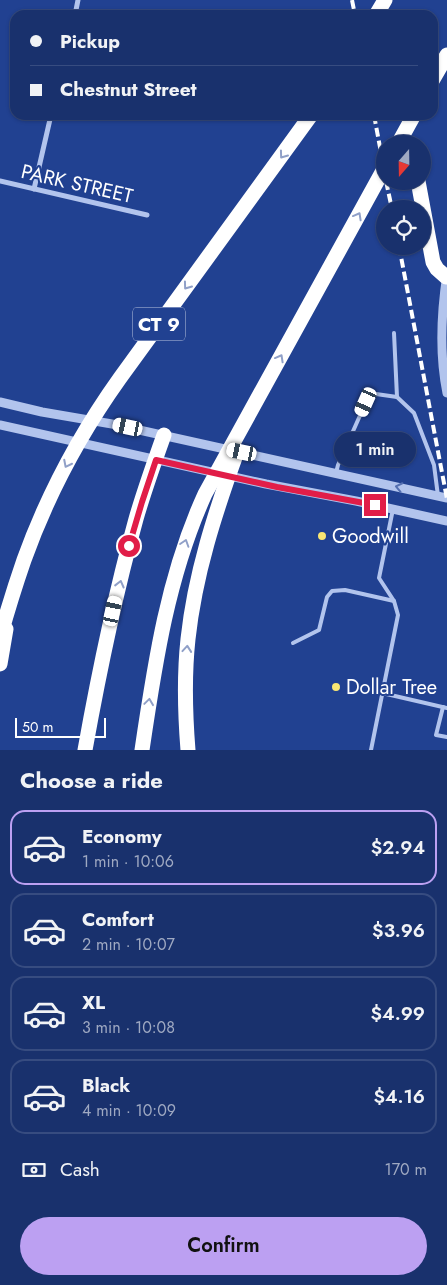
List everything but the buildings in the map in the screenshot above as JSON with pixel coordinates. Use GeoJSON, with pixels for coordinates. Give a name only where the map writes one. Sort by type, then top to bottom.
{"type":"FeatureCollection","features":[{"type":"Feature","properties":{"kind":"highway"},"geometry":{"type":"LineString","coordinates":[[438,71],[447,55]]}},
{"type":"Feature","properties":{"kind":"highway","name":"CT 9"},"geometry":{"type":"LineString","coordinates":[[0,637],[23,562],[41,517],[69,459],[94,415],[307,120]]}},
{"type":"Feature","properties":{"kind":"highway"},"geometry":{"type":"LineString","coordinates":[[407,120],[409,135]]}},
{"type":"Feature","properties":{"kind":"highway"},"geometry":{"type":"LineString","coordinates":[[403,135],[411,120]]}},
{"type":"Feature","properties":{"kind":"highway"},"geometry":{"type":"LineString","coordinates":[[142,750],[163,622],[188,533],[205,494],[376,184]]}},
{"type":"Feature","properties":{"kind":"highway"},"geometry":{"type":"LineString","coordinates":[[420,190],[433,262],[437,269],[447,275]]}},
{"type":"Feature","properties":{"kind":"highway"},"geometry":{"type":"LineString","coordinates":[[188,750],[185,680],[188,641],[199,572],[219,502],[256,401]]}},
{"type":"Feature","properties":{"kind":"highway"},"geometry":{"type":"LineString","coordinates":[[85,750],[99,675],[118,592],[137,517],[164,435]]}},
{"type":"Feature","properties":{"kind":"highway"},"geometry":{"type":"LineString","coordinates":[[0,664],[8,610]]}},
{"type":"Feature","properties":{"kind":"highway"},"geometry":{"type":"LineString","coordinates":[[185,711],[192,750]]}},
{"type":"Feature","properties":{"kind":"street"},"geometry":{"type":"LineString","coordinates":[[34,188],[50,120]]}},
{"type":"Feature","properties":{"kind":"street","name":"PARK STREET"},"geometry":{"type":"LineString","coordinates":[[0,182],[34,188],[148,215]]}},
{"type":"Feature","properties":{"kind":"street"},"geometry":{"type":"LineString","coordinates":[[447,275],[441,326],[447,393]]}},
{"type":"Feature","properties":{"kind":"street"},"geometry":{"type":"LineString","coordinates":[[0,402],[42,412],[128,427],[443,497]]}},
{"type":"Feature","properties":{"kind":"street"},"geometry":{"type":"LineString","coordinates":[[0,426],[447,521]]}},
{"type":"Feature","properties":{"kind":"lane"},"geometry":{"type":"LineString","coordinates":[[394,334],[397,397]]}},
{"type":"Feature","properties":{"kind":"lane"},"geometry":{"type":"LineString","coordinates":[[336,474],[338,464],[366,402],[376,394],[397,397],[414,413],[434,465],[443,497]]}},
{"type":"Feature","properties":{"kind":"lane"},"geometry":{"type":"LineString","coordinates":[[371,750],[398,615],[394,601],[379,578],[393,509]]}},
{"type":"Feature","properties":{"kind":"lane"},"geometry":{"type":"LineString","coordinates":[[292,643],[319,630],[327,597],[332,591],[345,590],[394,601]]}},
{"type":"Feature","properties":{"kind":"lane"},"geometry":{"type":"LineString","coordinates":[[382,693],[445,708],[436,735],[447,737]]}},
{"type":"Feature","properties":{"kind":"railway"},"geometry":{"type":"LineString","coordinates":[[352,0],[354,10]]}},
{"type":"Feature","properties":{"kind":"railway"},"geometry":{"type":"LineString","coordinates":[[375,120],[378,135]]}},
{"type":"Feature","properties":{"kind":"railway"},"geometry":{"type":"LineString","coordinates":[[388,190],[390,200]]}},
{"type":"Feature","properties":{"kind":"railway"},"geometry":{"type":"LineString","coordinates":[[401,255],[447,499]]}},
{"type":"Feature","properties":{"kind":"place","name":"Goodwill"},"geometry":{"type":"Point","coordinates":[322,536]}},
{"type":"Feature","properties":{"kind":"place","name":"Dollar Tree"},"geometry":{"type":"Point","coordinates":[336,687]}},
{"type":"Feature","properties":{"kind":"route"},"geometry":{"type":"LineString","coordinates":[[129,546],[156,460],[277,487],[375,505]]}}]}
